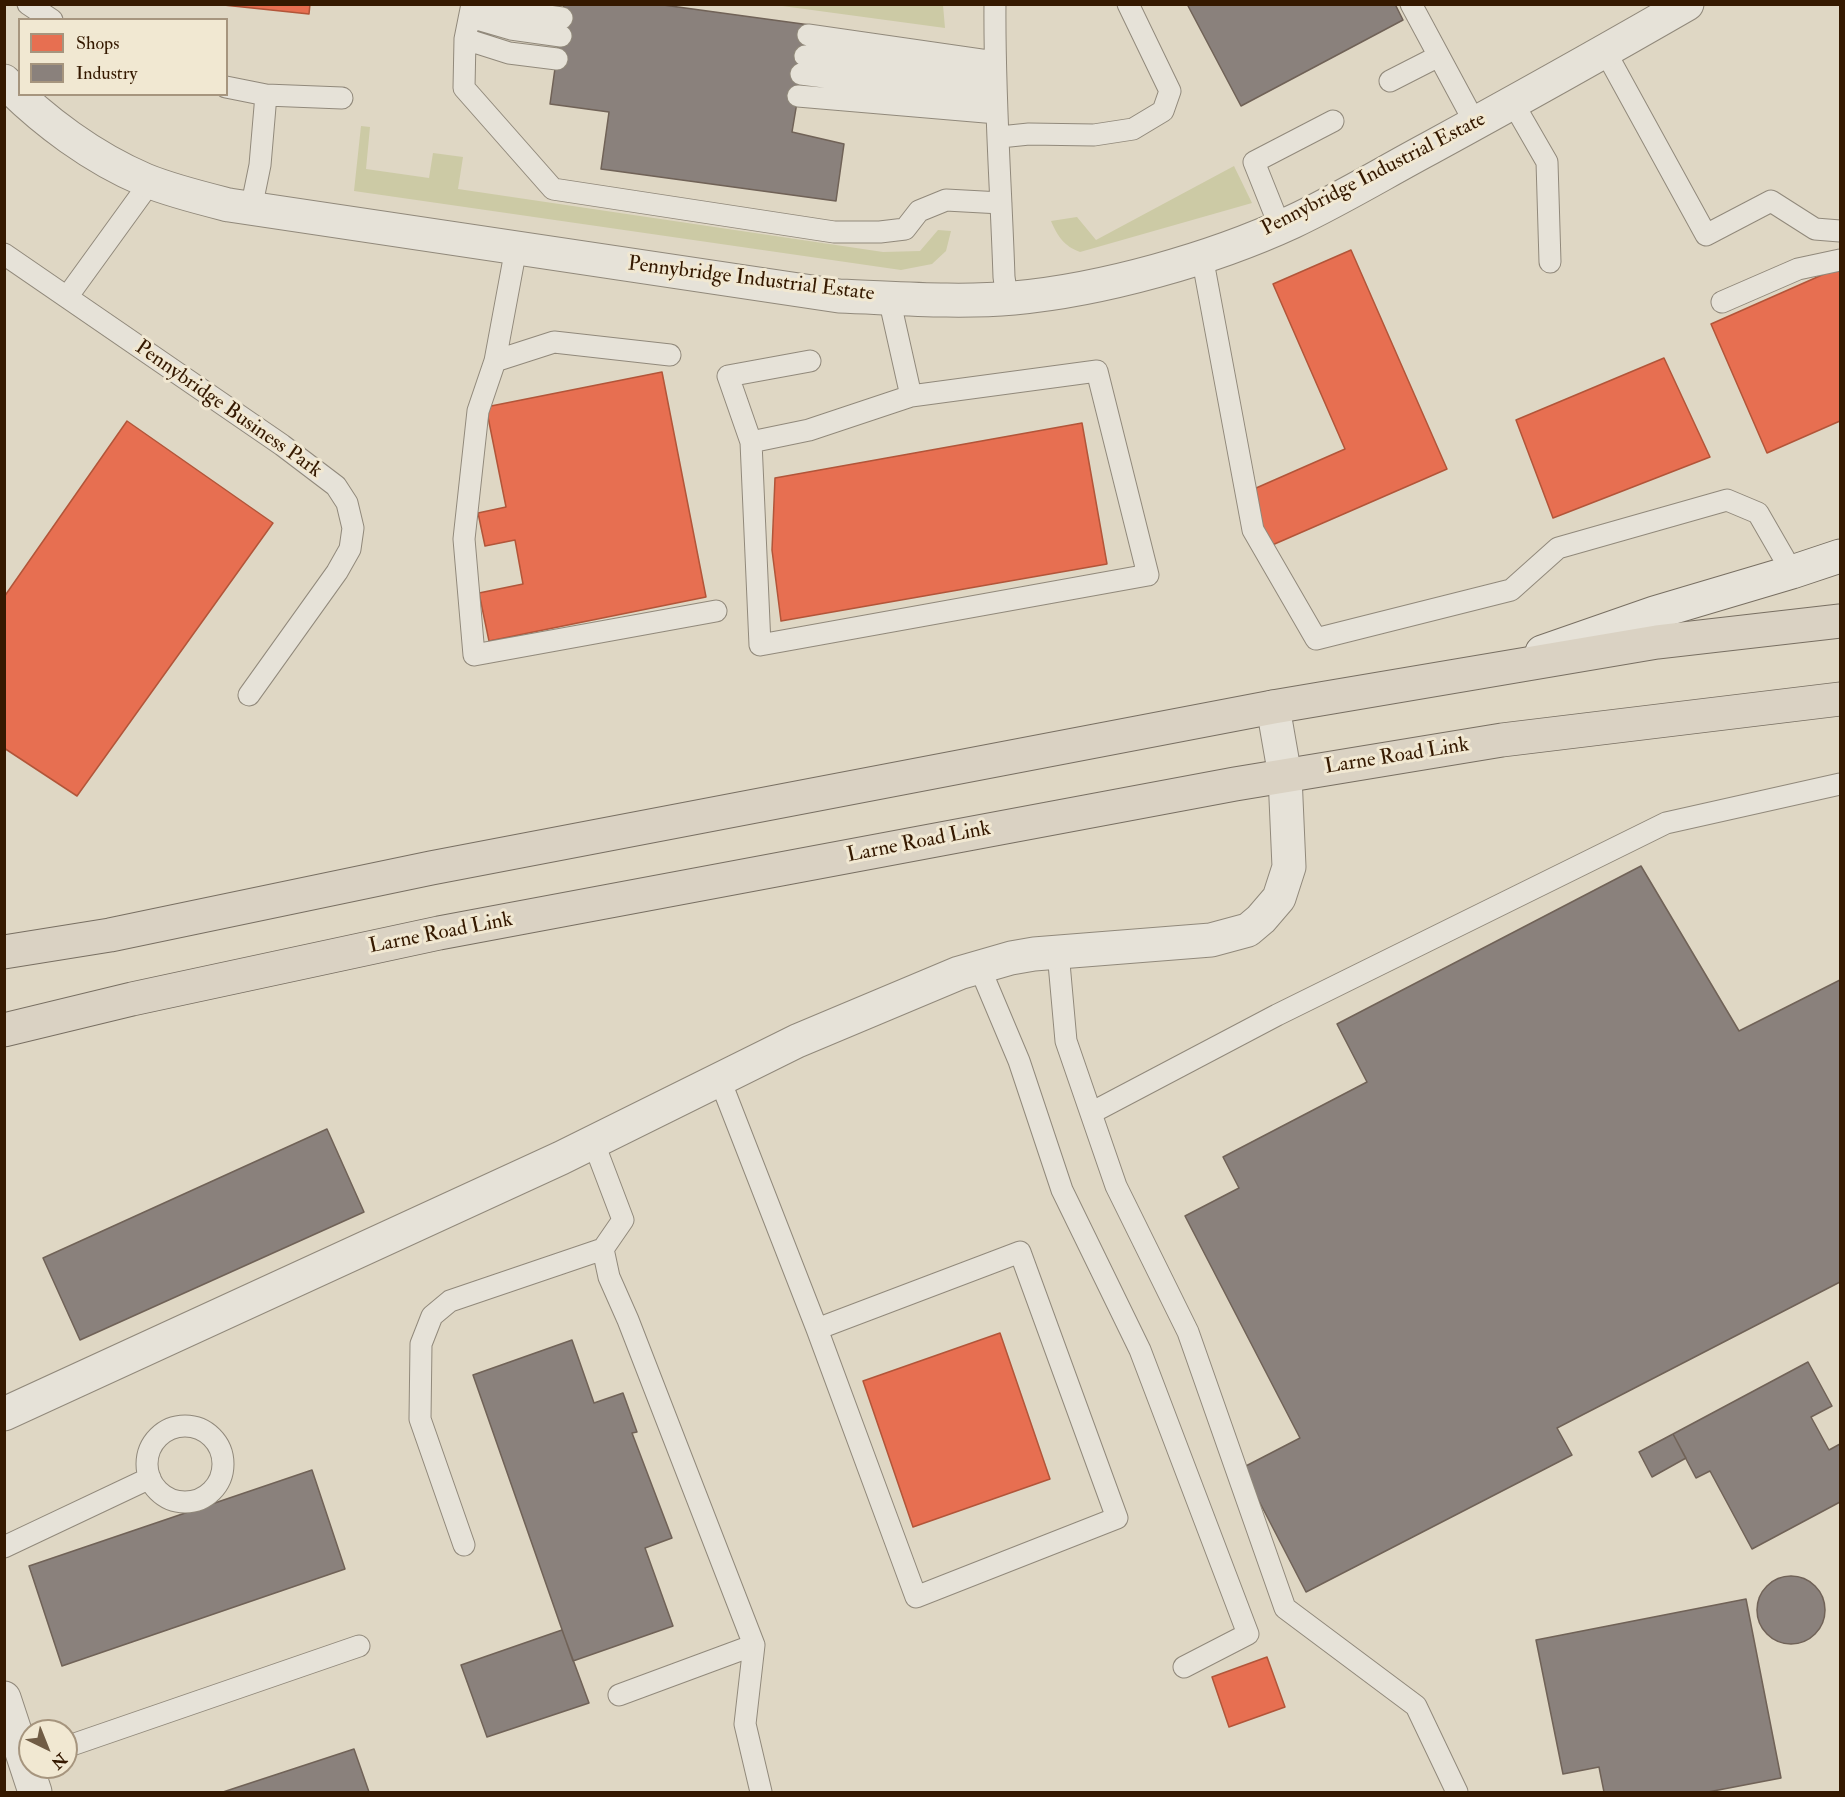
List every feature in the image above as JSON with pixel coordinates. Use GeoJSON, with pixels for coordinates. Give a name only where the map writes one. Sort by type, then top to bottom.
{"type":"FeatureCollection","features":[{"type":"Feature","properties":{"kind":"main road"},"geometry":{"type":"LineString","coordinates":[[4,952],[110,935],[431,868],[1273,707],[1657,642],[1840,621]]}},
{"type":"Feature","properties":{"kind":"main road","name":"Larne Road Link"},"geometry":{"type":"LineString","coordinates":[[4,1030],[132,999],[439,933],[1285,776],[1502,740],[1840,699]]}},
{"type":"Feature","properties":{"kind":"street","name":"Pennybridge Industrial Estate"},"geometry":{"type":"LineString","coordinates":[[19,96],[60,130],[102,157],[151,182],[187,195],[251,209],[839,296],[926,300],[1007,298],[1078,288],[1143,274],[1202,256],[1280,227],[1513,103],[1677,7]]}},
{"type":"Feature","properties":{"kind":"street","name":"Pennybridge Industrial Estate"},"geometry":{"type":"LineString","coordinates":[[4,81],[18,95]]}},
{"type":"Feature","properties":{"kind":"street"},"geometry":{"type":"LineString","coordinates":[[1486,671],[1654,614],[1840,556]]}},
{"type":"Feature","properties":{"kind":"street"},"geometry":{"type":"LineString","coordinates":[[4,1414],[561,1158],[796,1041],[959,973],[1011,958],[1211,940],[1237,934],[1255,925],[1279,898],[1289,867],[1285,776],[1273,707]]}},
{"type":"Feature","properties":{"kind":"street"},"geometry":{"type":"LineString","coordinates":[[4,1698],[18,1736]]}},
{"type":"Feature","properties":{"kind":"lane"},"geometry":{"type":"LineString","coordinates":[[28,4],[49,18]]}},
{"type":"Feature","properties":{"kind":"lane"},"geometry":{"type":"LineString","coordinates":[[490,4],[561,27],[511,29],[471,11],[465,39],[464,88],[553,189],[834,232],[880,232],[905,229],[919,211],[945,200],[1001,203]]}},
{"type":"Feature","properties":{"kind":"lane"},"geometry":{"type":"LineString","coordinates":[[995,4],[996,89],[1000,137],[1004,277],[1007,298]]}},
{"type":"Feature","properties":{"kind":"lane"},"geometry":{"type":"LineString","coordinates":[[1000,137],[1029,134],[1094,135],[1133,129],[1163,111],[1170,91],[1128,4]]}},
{"type":"Feature","properties":{"kind":"lane"},"geometry":{"type":"LineString","coordinates":[[1411,4],[1475,123]]}},
{"type":"Feature","properties":{"kind":"lane"},"geometry":{"type":"LineString","coordinates":[[465,39],[509,53],[557,59]]}},
{"type":"Feature","properties":{"kind":"lane"},"geometry":{"type":"LineString","coordinates":[[1605,51],[1706,235],[1771,201],[1815,229],[1840,231]]}},
{"type":"Feature","properties":{"kind":"lane"},"geometry":{"type":"LineString","coordinates":[[996,89],[805,55],[996,89]]}},
{"type":"Feature","properties":{"kind":"lane"},"geometry":{"type":"LineString","coordinates":[[1390,81],[1439,56]]}},
{"type":"Feature","properties":{"kind":"lane"},"geometry":{"type":"LineString","coordinates":[[228,87],[266,95],[342,98]]}},
{"type":"Feature","properties":{"kind":"lane"},"geometry":{"type":"LineString","coordinates":[[798,96],[996,89]]}},
{"type":"Feature","properties":{"kind":"lane"},"geometry":{"type":"LineString","coordinates":[[251,209],[260,165],[266,95]]}},
{"type":"Feature","properties":{"kind":"lane"},"geometry":{"type":"LineString","coordinates":[[1513,103],[1547,162],[1550,262]]}},
{"type":"Feature","properties":{"kind":"lane"},"geometry":{"type":"LineString","coordinates":[[1280,227],[1254,162],[1333,121]]}},
{"type":"Feature","properties":{"kind":"lane"},"geometry":{"type":"LineString","coordinates":[[67,297],[151,182]]}},
{"type":"Feature","properties":{"kind":"lane"},"geometry":{"type":"LineString","coordinates":[[516,248],[495,361],[478,411],[464,539],[474,655],[716,611]]}},
{"type":"Feature","properties":{"kind":"lane","name":"Pennybridge Business Park"},"geometry":{"type":"LineString","coordinates":[[4,254],[282,445],[336,486],[346,503],[354,528],[350,549],[337,572],[249,695]]}},
{"type":"Feature","properties":{"kind":"lane"},"geometry":{"type":"LineString","coordinates":[[1202,256],[1253,530],[1316,639],[1511,590],[1558,548],[1727,500],[1758,513],[1792,572]]}},
{"type":"Feature","properties":{"kind":"lane"},"geometry":{"type":"LineString","coordinates":[[1722,302],[1798,269],[1840,260]]}},
{"type":"Feature","properties":{"kind":"lane"},"geometry":{"type":"LineString","coordinates":[[889,298],[911,396]]}},
{"type":"Feature","properties":{"kind":"lane"},"geometry":{"type":"LineString","coordinates":[[495,361],[554,342],[670,355]]}},
{"type":"Feature","properties":{"kind":"lane"},"geometry":{"type":"LineString","coordinates":[[751,442],[809,430],[911,396],[1097,371],[1148,575],[760,645],[751,442],[728,376],[810,361]]}},
{"type":"Feature","properties":{"kind":"lane"},"geometry":{"type":"LineString","coordinates":[[1091,1113],[1277,1015],[1666,823],[1840,784]]}},
{"type":"Feature","properties":{"kind":"lane"},"geometry":{"type":"LineString","coordinates":[[1058,952],[1066,1041],[1116,1186],[1188,1332],[1285,1608],[1416,1706],[1457,1792]]}},
{"type":"Feature","properties":{"kind":"lane"},"geometry":{"type":"LineString","coordinates":[[979,966],[1019,1061],[1062,1190],[1140,1350],[1248,1634],[1184,1667]]}},
{"type":"Feature","properties":{"kind":"lane"},"geometry":{"type":"LineString","coordinates":[[720,1080],[818,1329],[916,1597],[1117,1518],[1020,1252],[818,1329]]}},
{"type":"Feature","properties":{"kind":"lane"},"geometry":{"type":"LineString","coordinates":[[464,1545],[420,1419],[421,1344],[432,1316],[450,1301],[603,1249],[623,1220],[593,1141]]}},
{"type":"Feature","properties":{"kind":"lane"},"geometry":{"type":"LineString","coordinates":[[603,1249],[609,1277],[632,1330],[754,1645],[745,1724],[761,1792]]}},
{"type":"Feature","properties":{"kind":"lane"},"geometry":{"type":"LineString","coordinates":[[4,1547],[150,1478]]}},
{"type":"Feature","properties":{"kind":"lane"},"geometry":{"type":"LineString","coordinates":[[619,1695],[754,1645]]}},
{"type":"Feature","properties":{"kind":"lane"},"geometry":{"type":"LineString","coordinates":[[78,1743],[359,1646]]}},
{"type":"Feature","properties":{"kind":"shaded area"},"geometry":{"type":"Polygon","coordinates":[[[775,5],[943,5],[945,28],[775,5]]]}},
{"type":"Feature","properties":{"kind":"shaded area"},"geometry":{"type":"Polygon","coordinates":[[[361,126],[370,127],[366,169],[429,178],[433,153],[463,157],[458,189],[883,252],[920,251],[938,230],[951,231],[946,251],[932,264],[901,270],[354,191],[361,126]]]}},
{"type":"Feature","properties":{"kind":"shaded area"},"geometry":{"type":"Polygon","coordinates":[[[1234,166],[1252,203],[1080,252],[1062,240],[1051,221],[1077,217],[1096,240],[1234,166]]]}},
{"type":"Feature","properties":{"kind":"building: Shops"},"geometry":{"type":"Polygon","coordinates":[[[214,4],[310,4],[309,14],[214,4]]]}},
{"type":"Feature","properties":{"kind":"building: Shops"},"geometry":{"type":"Polygon","coordinates":[[[1351,250],[1447,469],[1270,546],[1247,492],[1345,449],[1273,284],[1351,250]]]}},
{"type":"Feature","properties":{"kind":"building: Shops"},"geometry":{"type":"Polygon","coordinates":[[[1840,267],[1840,421],[1767,453],[1711,324],[1840,267]]]}},
{"type":"Feature","properties":{"kind":"building: Shops"},"geometry":{"type":"Polygon","coordinates":[[[1664,358],[1710,457],[1553,518],[1516,420],[1664,358]]]}},
{"type":"Feature","properties":{"kind":"building: Shops"},"geometry":{"type":"Polygon","coordinates":[[[662,372],[706,597],[489,641],[479,593],[523,584],[515,540],[485,546],[478,513],[506,507],[486,407],[662,372]]]}},
{"type":"Feature","properties":{"kind":"building: Shops"},"geometry":{"type":"Polygon","coordinates":[[[127,421],[273,523],[77,796],[4,748],[4,597],[127,421]]]}},
{"type":"Feature","properties":{"kind":"building: Shops"},"geometry":{"type":"Polygon","coordinates":[[[1082,423],[1107,564],[781,621],[772,550],[775,478],[1082,423]]]}},
{"type":"Feature","properties":{"kind":"building: Shops"},"geometry":{"type":"Polygon","coordinates":[[[1000,1333],[1050,1479],[913,1527],[863,1381],[1000,1333]]]}},
{"type":"Feature","properties":{"kind":"building: Shops"},"geometry":{"type":"Polygon","coordinates":[[[1267,1657],[1285,1707],[1229,1727],[1212,1677],[1267,1657]]]}},
{"type":"Feature","properties":{"kind":"building: Industry"},"geometry":{"type":"Polygon","coordinates":[[[564,4],[656,4],[810,25],[792,132],[844,144],[836,201],[601,169],[609,112],[550,104],[564,4]]]}},
{"type":"Feature","properties":{"kind":"building: Industry"},"geometry":{"type":"Polygon","coordinates":[[[1187,4],[1395,4],[1403,20],[1241,106],[1187,4]]]}},
{"type":"Feature","properties":{"kind":"building: Industry"},"geometry":{"type":"Polygon","coordinates":[[[1641,866],[1739,1031],[1840,980],[1840,1282],[1557,1428],[1572,1455],[1306,1592],[1242,1468],[1300,1438],[1185,1216],[1239,1188],[1223,1157],[1367,1082],[1337,1024],[1641,866]]]}},
{"type":"Feature","properties":{"kind":"building: Industry"},"geometry":{"type":"Polygon","coordinates":[[[327,1129],[364,1212],[80,1340],[43,1258],[327,1129]]]}},
{"type":"Feature","properties":{"kind":"building: Industry"},"geometry":{"type":"Polygon","coordinates":[[[572,1340],[594,1403],[623,1393],[637,1432],[632,1433],[672,1538],[645,1548],[673,1626],[573,1661],[473,1375],[572,1340]]]}},
{"type":"Feature","properties":{"kind":"building: Industry"},"geometry":{"type":"Polygon","coordinates":[[[1808,1362],[1832,1406],[1811,1417],[1829,1450],[1840,1444],[1840,1502],[1752,1549],[1710,1471],[1696,1478],[1673,1434],[1808,1362]]]}},
{"type":"Feature","properties":{"kind":"building: Industry"},"geometry":{"type":"Polygon","coordinates":[[[1673,1434],[1686,1458],[1652,1477],[1639,1452],[1673,1434]]]}},
{"type":"Feature","properties":{"kind":"building: Industry"},"geometry":{"type":"Polygon","coordinates":[[[312,1470],[345,1569],[62,1666],[29,1566],[312,1470]]]}},
{"type":"Feature","properties":{"kind":"building: Industry"},"geometry":{"type":"Polygon","coordinates":[[[1791,1576],[1804,1579],[1815,1586],[1822,1597],[1825,1610],[1822,1623],[1815,1634],[1804,1641],[1791,1644],[1778,1641],[1767,1634],[1760,1623],[1757,1610],[1760,1597],[1767,1586],[1778,1579],[1791,1576]]]}},
{"type":"Feature","properties":{"kind":"building: Industry"},"geometry":{"type":"Polygon","coordinates":[[[1746,1599],[1781,1778],[1708,1792],[1604,1792],[1599,1767],[1563,1774],[1536,1640],[1746,1599]]]}},
{"type":"Feature","properties":{"kind":"building: Industry"},"geometry":{"type":"Polygon","coordinates":[[[562,1630],[589,1703],[487,1737],[461,1665],[562,1630]]]}},
{"type":"Feature","properties":{"kind":"building: Industry"},"geometry":{"type":"Polygon","coordinates":[[[354,1749],[369,1792],[223,1792],[354,1749]]]}}]}
